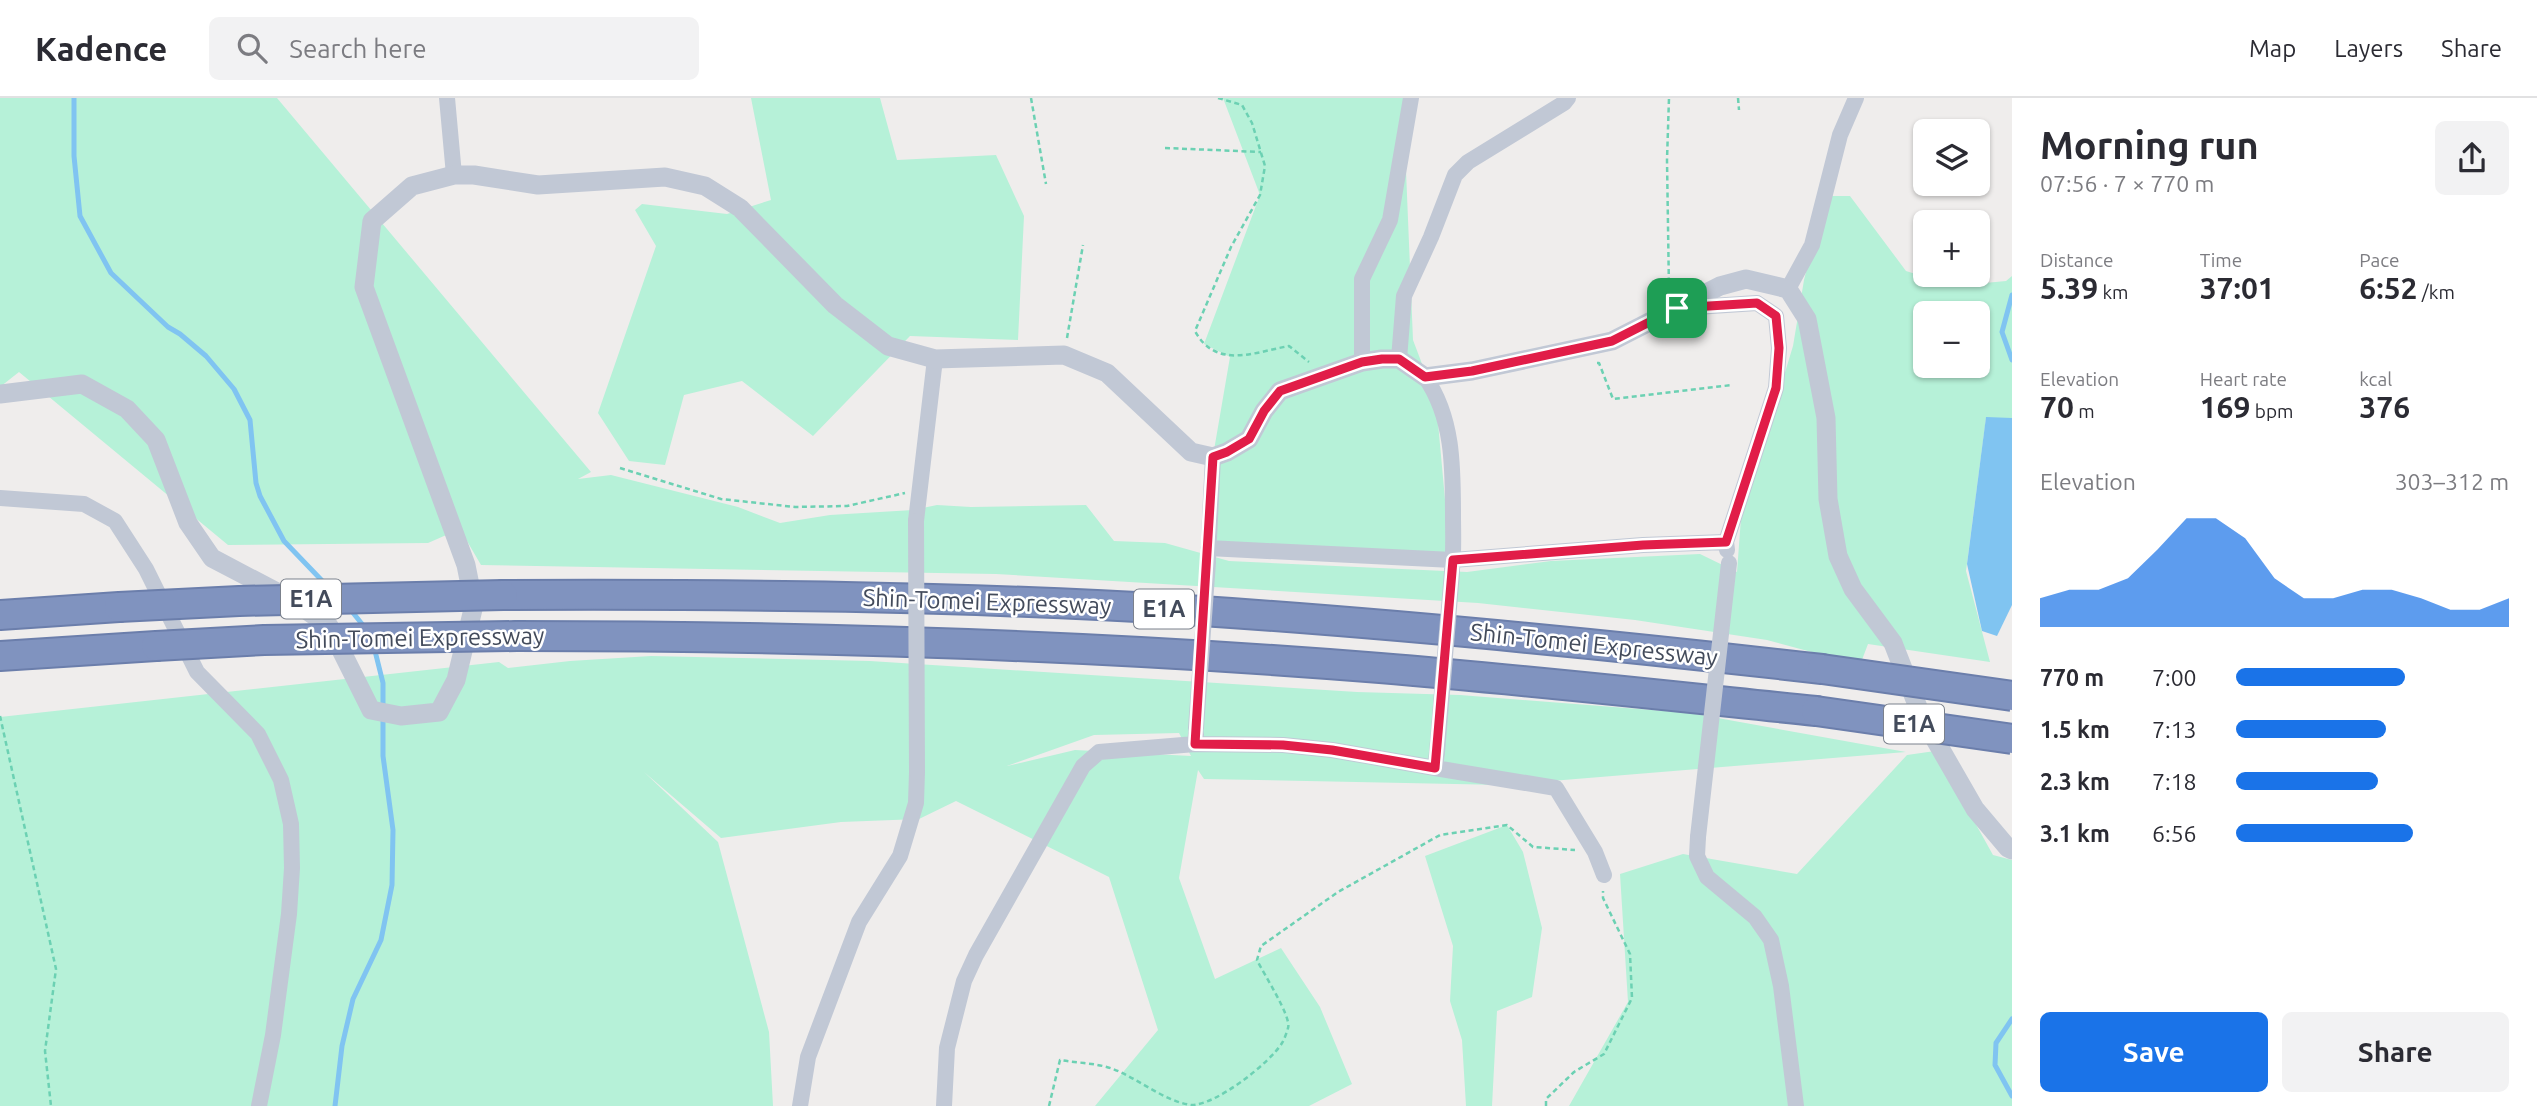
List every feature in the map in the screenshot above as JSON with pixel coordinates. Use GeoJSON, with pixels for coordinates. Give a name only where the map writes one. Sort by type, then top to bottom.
{"type":"FeatureCollection","features":[{"type":"Feature","properties":{"kind":"highway","name":"Shin-Tomei Expressway"},"geometry":{"type":"LineString","coordinates":[[0,615],[239,601],[503,595],[862,597],[1186,610],[1587,642],[1822,669],[2012,696]]}},
{"type":"Feature","properties":{"kind":"highway","name":"Shin-Tomei Expressway"},"geometry":{"type":"LineString","coordinates":[[0,656],[264,640],[517,636],[715,637],[1159,654],[1380,668],[1816,711],[2012,739]]}},
{"type":"Feature","properties":{"kind":"street"},"geometry":{"type":"LineString","coordinates":[[447,98],[454,175]]}},
{"type":"Feature","properties":{"kind":"street"},"geometry":{"type":"LineString","coordinates":[[1362,362],[1362,279],[1390,220],[1411,98]]}},
{"type":"Feature","properties":{"kind":"street"},"geometry":{"type":"LineString","coordinates":[[1399,359],[1404,296],[1455,175],[1468,162],[1568,98]]}},
{"type":"Feature","properties":{"kind":"street"},"geometry":{"type":"LineString","coordinates":[[1788,289],[1812,245],[1840,135],[1856,98]]}},
{"type":"Feature","properties":{"kind":"street"},"geometry":{"type":"LineString","coordinates":[[0,394],[82,384],[127,409],[156,440],[188,523],[212,558],[290,599],[329,626],[371,710],[401,716],[439,712],[456,680],[474,606],[466,565],[364,287],[372,221],[412,186],[454,175],[474,175],[538,185],[665,177],[705,187],[740,208],[835,305],[888,346],[935,359],[1064,355],[1107,373],[1191,452],[1213,457],[1249,439],[1264,411],[1280,391],[1362,362],[1399,359],[1425,377],[1437,394],[1448,430],[1453,461],[1453,566],[1436,760]]}},
{"type":"Feature","properties":{"kind":"street"},"geometry":{"type":"LineString","coordinates":[[1425,377],[1472,371],[1612,341],[1720,286],[1746,279],[1788,289],[1807,319],[1826,418],[1828,499],[1838,556],[1853,589],[1893,643],[1921,715],[1976,809],[2008,848],[2012,849]]}},
{"type":"Feature","properties":{"kind":"street"},"geometry":{"type":"LineString","coordinates":[[1673,310],[1757,303],[1776,316],[1779,348],[1776,388],[1726,542],[1730,563],[1697,856],[1707,877],[1755,917],[1771,940],[1781,986],[1796,1106]]}},
{"type":"Feature","properties":{"kind":"street"},"geometry":{"type":"LineString","coordinates":[[800,1106],[808,1057],[859,922],[900,856],[916,803],[916,520],[935,359]]}},
{"type":"Feature","properties":{"kind":"street"},"geometry":{"type":"LineString","coordinates":[[1196,736],[1213,457]]}},
{"type":"Feature","properties":{"kind":"street"},"geometry":{"type":"LineString","coordinates":[[0,498],[84,504],[115,521],[146,569],[197,672],[258,734],[281,779],[291,824],[289,914],[273,1035],[259,1106]]}},
{"type":"Feature","properties":{"kind":"street"},"geometry":{"type":"LineString","coordinates":[[1208,555],[1453,566],[1643,545],[1726,542]]}},
{"type":"Feature","properties":{"kind":"street"},"geometry":{"type":"LineString","coordinates":[[944,1106],[947,1048],[964,981],[975,956],[1083,766],[1099,752],[1196,736],[1436,760],[1556,788],[1595,852],[1604,875]]}},
{"type":"Feature","properties":{"kind":"path"},"geometry":{"type":"LineString","coordinates":[[1031,98],[1046,184]]}},
{"type":"Feature","properties":{"kind":"path"},"geometry":{"type":"LineString","coordinates":[[1218,98],[1242,105],[1252,123],[1265,166],[1260,195],[1231,247],[1195,331],[1210,350],[1230,357],[1289,346],[1324,375]]}},
{"type":"Feature","properties":{"kind":"path"},"geometry":{"type":"LineString","coordinates":[[1670,98],[1667,160],[1673,310]]}},
{"type":"Feature","properties":{"kind":"path"},"geometry":{"type":"LineString","coordinates":[[1738,98],[1739,110]]}},
{"type":"Feature","properties":{"kind":"path"},"geometry":{"type":"LineString","coordinates":[[1165,148],[1261,152]]}},
{"type":"Feature","properties":{"kind":"path"},"geometry":{"type":"LineString","coordinates":[[1064,355],[1083,245]]}},
{"type":"Feature","properties":{"kind":"path"},"geometry":{"type":"LineString","coordinates":[[1586,365],[1599,363],[1613,399],[1732,385]]}},
{"type":"Feature","properties":{"kind":"path"},"geometry":{"type":"LineString","coordinates":[[620,468],[721,499],[795,507],[847,506],[918,490]]}},
{"type":"Feature","properties":{"kind":"path"},"geometry":{"type":"LineString","coordinates":[[0,716],[56,969],[45,1051],[51,1106]]}},
{"type":"Feature","properties":{"kind":"path"},"geometry":{"type":"LineString","coordinates":[[1049,1106],[1060,1060],[1111,1068],[1192,1106],[1210,1103],[1222,1097],[1260,1066],[1283,1042],[1289,1027],[1286,1015],[1257,960],[1261,946],[1338,892],[1440,835],[1507,825],[1533,847],[1595,852]]}},
{"type":"Feature","properties":{"kind":"path"},"geometry":{"type":"LineString","coordinates":[[1546,1106],[1546,1099],[1574,1072],[1604,1054],[1632,998],[1630,954],[1603,898],[1604,875]]}},
{"type":"Feature","properties":{"kind":"green space"},"geometry":{"type":"Polygon","coordinates":[[[0,98],[277,98],[591,472],[578,479],[611,475],[738,507],[780,523],[830,515],[913,510],[937,505],[1086,505],[1114,541],[1165,543],[1229,561],[1467,572],[1551,561],[1700,554],[1737,572],[1741,518],[1793,346],[1804,280],[1825,196],[1850,196],[1906,271],[1913,273],[1913,287],[1990,287],[1990,283],[2006,281],[2012,276],[2012,418],[1986,418],[1966,571],[1990,662],[1868,644],[1860,665],[1767,640],[1635,620],[1478,603],[996,574],[481,565],[460,529],[428,543],[228,545],[19,372],[0,387],[0,98]]]}},
{"type":"Feature","properties":{"kind":"green space"},"geometry":{"type":"Polygon","coordinates":[[[751,98],[880,98],[897,160],[996,155],[1024,216],[1018,340],[910,336],[813,436],[742,381],[684,395],[665,465],[629,461],[598,413],[656,246],[635,210],[642,204],[727,214],[771,200],[751,98]]]}},
{"type":"Feature","properties":{"kind":"green space"},"geometry":{"type":"Polygon","coordinates":[[[1223,98],[1403,98],[1413,340],[1436,401],[1450,554],[1208,548],[1213,456],[1230,357],[1204,344],[1260,195],[1223,98]]]}},
{"type":"Feature","properties":{"kind":"green space"},"geometry":{"type":"Polygon","coordinates":[[[651,656],[870,661],[1357,692],[1460,695],[1690,713],[1906,752],[1504,785],[1204,779],[1198,770],[1179,878],[1215,979],[1281,948],[1320,1007],[1352,1084],[1309,1106],[1095,1106],[1158,1030],[1109,877],[956,801],[919,819],[841,822],[721,838],[644,772],[718,842],[769,1032],[773,1106],[0,1106],[0,717],[499,662],[508,668],[651,656]],[[1179,733],[1094,735],[1007,766],[1075,750],[1191,756],[1179,733]]]}},
{"type":"Feature","properties":{"kind":"green space"},"geometry":{"type":"Polygon","coordinates":[[[1935,751],[1993,855],[2012,860],[2012,1106],[1569,1106],[1628,1002],[1620,874],[1683,854],[1797,874],[1907,755],[1935,751]]]}},
{"type":"Feature","properties":{"kind":"green space"},"geometry":{"type":"Polygon","coordinates":[[[1507,825],[1523,852],[1542,928],[1532,997],[1497,1011],[1492,1106],[1466,1106],[1462,1040],[1450,1001],[1453,946],[1425,856],[1507,825]]]}},
{"type":"Feature","properties":{"kind":"water"},"geometry":{"type":"Polygon","coordinates":[[[1986,417],[2012,418],[2012,605],[1997,636],[1982,631],[1967,564],[1986,417]]]}},
{"type":"Feature","properties":{"kind":"waterway"},"geometry":{"type":"LineString","coordinates":[[74,98],[74,156],[80,216],[111,273],[168,327],[206,356],[234,389],[250,420],[256,483],[260,496],[284,541],[331,590]]}},
{"type":"Feature","properties":{"kind":"waterway"},"geometry":{"type":"LineString","coordinates":[[2012,295],[2002,332],[2012,360]]}},
{"type":"Feature","properties":{"kind":"waterway"},"geometry":{"type":"LineString","coordinates":[[350,609],[366,629]]}},
{"type":"Feature","properties":{"kind":"waterway"},"geometry":{"type":"LineString","coordinates":[[374,647],[383,683],[383,706]]}},
{"type":"Feature","properties":{"kind":"waterway"},"geometry":{"type":"LineString","coordinates":[[335,1106],[342,1046],[353,999],[381,940],[392,885],[393,830],[383,756],[383,716]]}},
{"type":"Feature","properties":{"kind":"waterway"},"geometry":{"type":"LineString","coordinates":[[2012,1019],[1996,1043],[1995,1065],[2012,1096]]}},
{"type":"Feature","properties":{"kind":"route"},"geometry":{"type":"LineString","coordinates":[[1757,303],[1776,316],[1779,348],[1776,388],[1726,542],[1643,545],[1453,560],[1435,768],[1332,750],[1283,745],[1195,744],[1213,457],[1249,439],[1264,411],[1280,391],[1362,362],[1382,359],[1399,359],[1425,377],[1472,371],[1612,341],[1677,308],[1757,303]]}}]}
